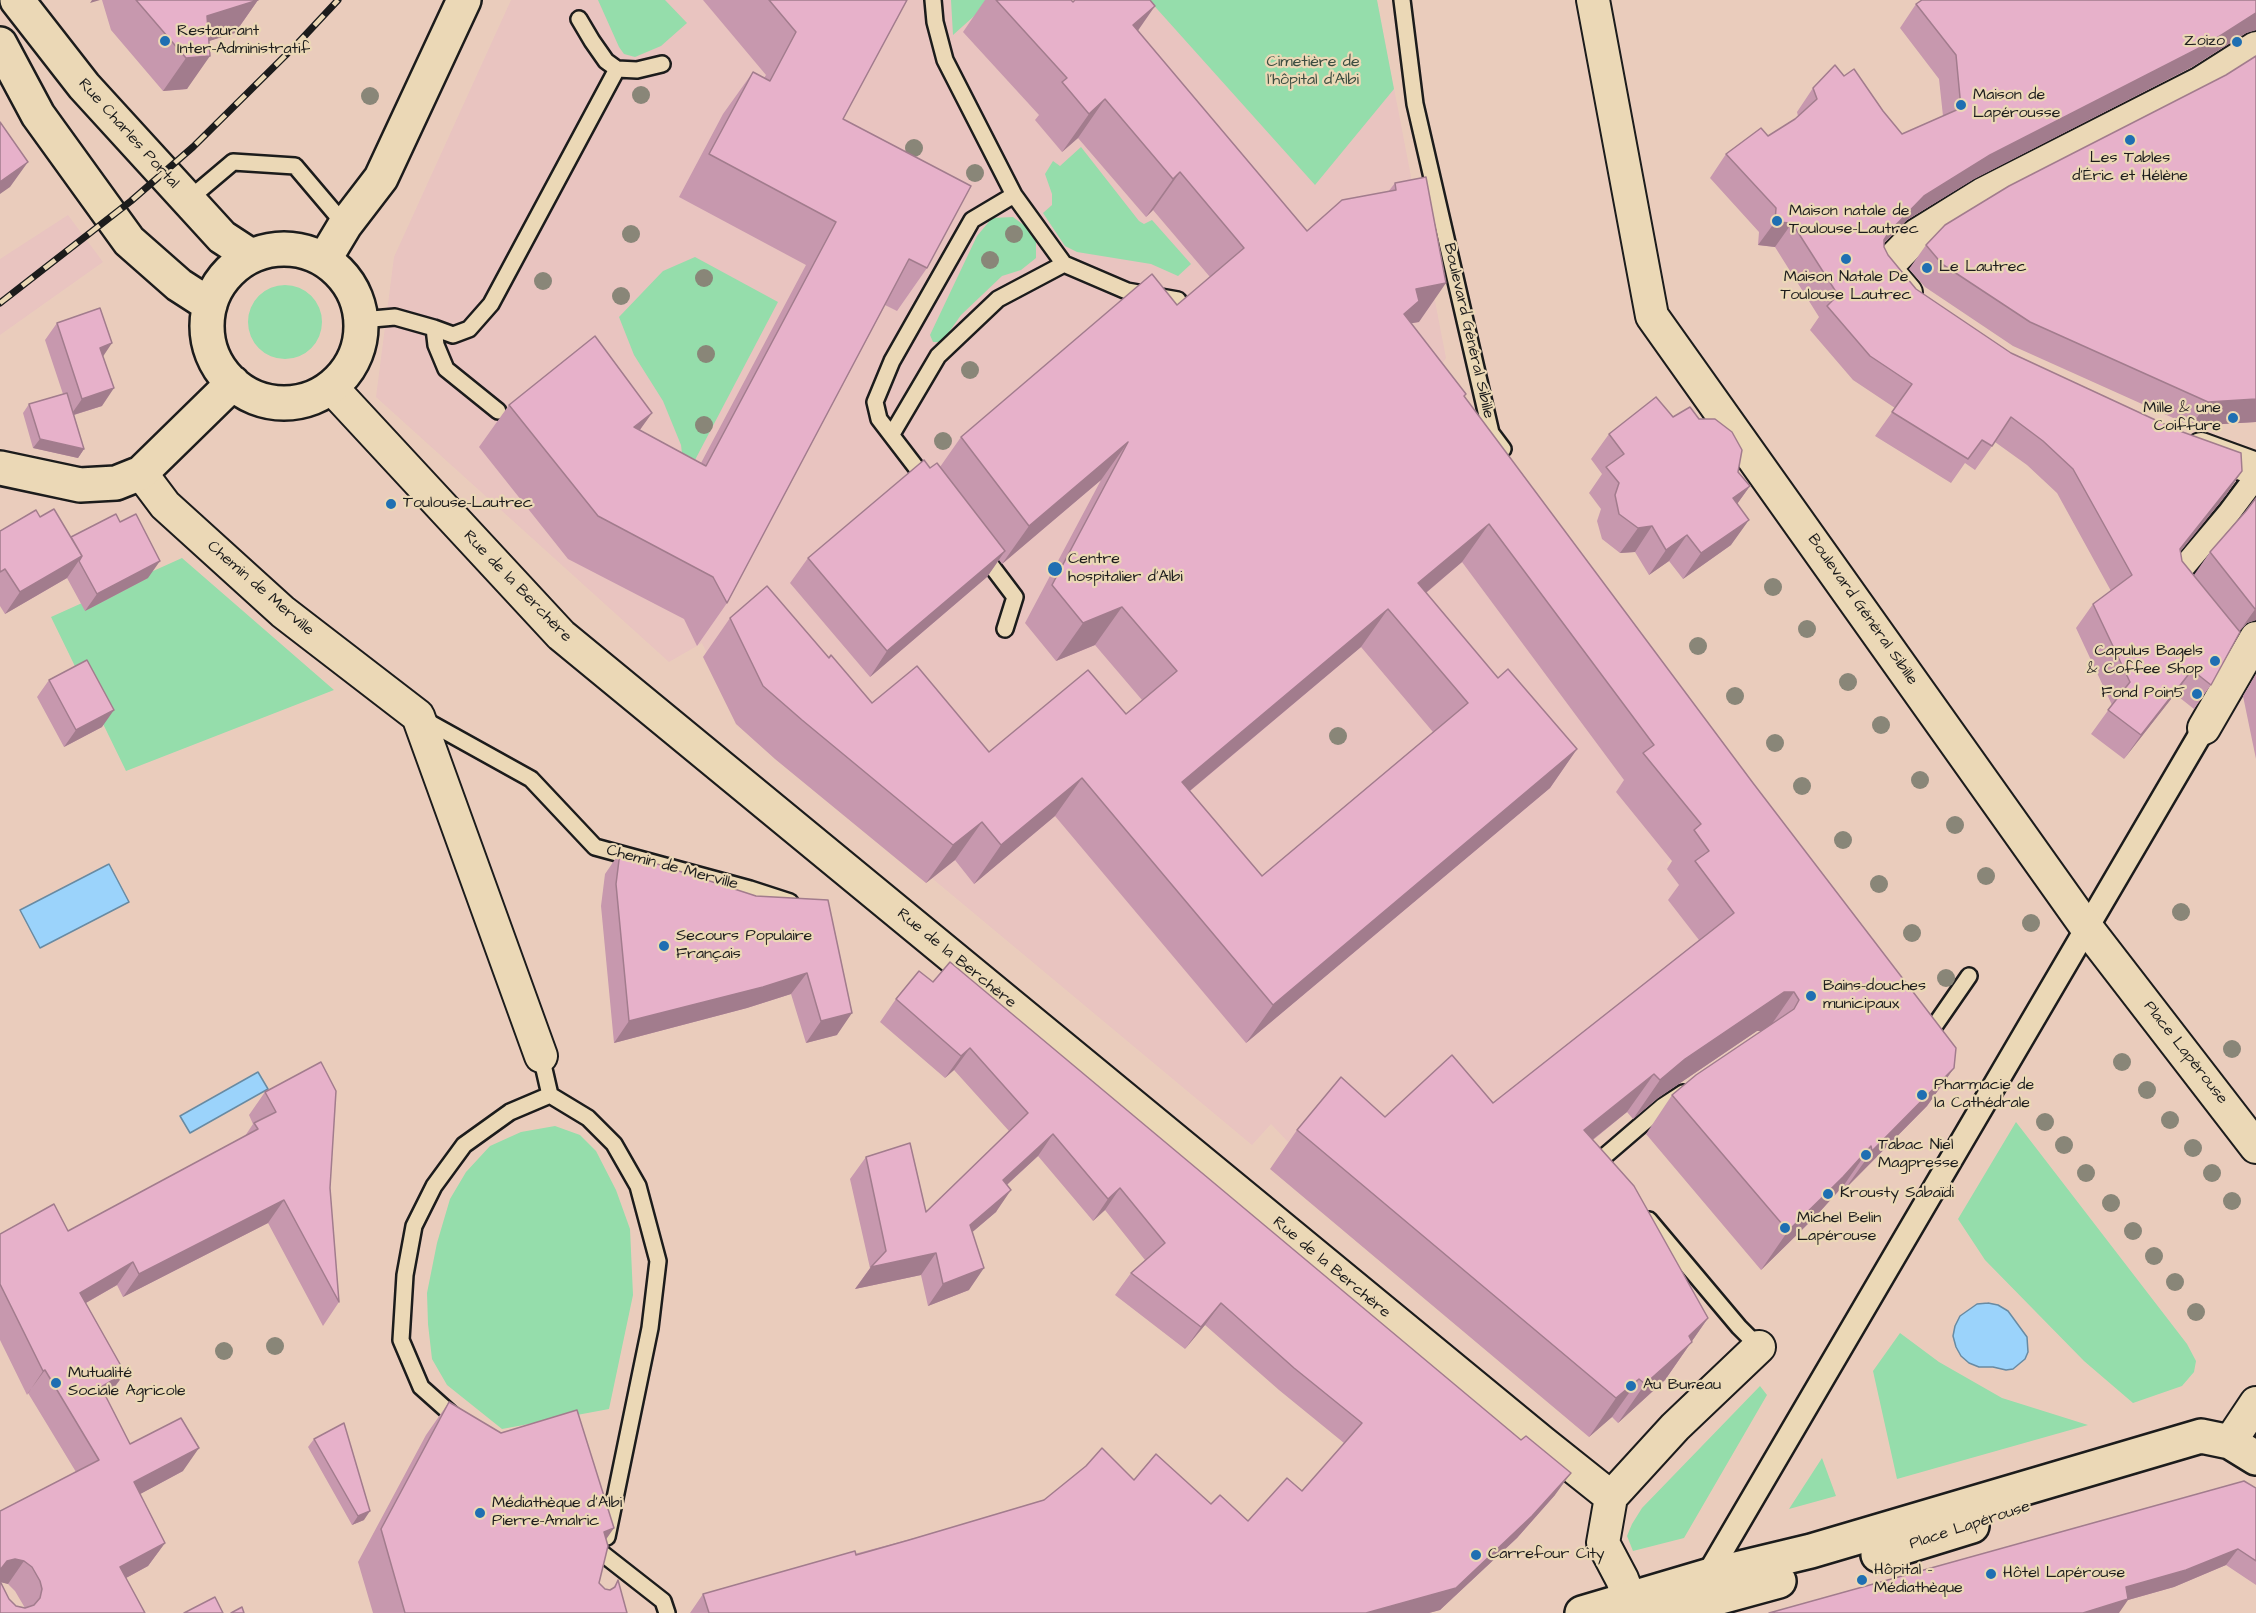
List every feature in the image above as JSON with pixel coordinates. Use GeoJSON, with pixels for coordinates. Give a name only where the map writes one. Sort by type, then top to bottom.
{"type":"FeatureCollection","features":[{"type":"Feature","properties":{"kind":"street","name":"Rue Charles Portal"},"geometry":{"type":"LineString","coordinates":[[17,0],[84,86],[188,200],[222,237],[251,256]]}},
{"type":"Feature","properties":{"kind":"street"},"geometry":{"type":"LineString","coordinates":[[324,260],[345,225],[381,178],[464,0]]}},
{"type":"Feature","properties":{"kind":"street","name":"Boulevard Général Sibille"},"geometry":{"type":"LineString","coordinates":[[1593,0],[1652,316],[2112,960]]}},
{"type":"Feature","properties":{"kind":"street"},"geometry":{"type":"LineString","coordinates":[[0,44],[38,115],[129,242],[179,285],[210,305]]}},
{"type":"Feature","properties":{"kind":"street"},"geometry":{"type":"LineString","coordinates":[[1931,314],[1913,301],[1885,268],[1917,235],[1983,194],[2201,83],[2256,48]]}},
{"type":"Feature","properties":{"kind":"street"},"geometry":{"type":"LineString","coordinates":[[288,249],[306,252],[324,260],[342,275],[356,296],[361,320],[359,344],[350,367],[332,388],[315,397],[294,403],[272,402],[251,396],[233,383],[219,367],[210,347],[207,326],[210,305],[226,276],[233,268],[251,256],[269,250],[288,249]]}},
{"type":"Feature","properties":{"kind":"street"},"geometry":{"type":"LineString","coordinates":[[0,468],[80,484],[116,483],[141,473],[233,383]]}},
{"type":"Feature","properties":{"kind":"street","name":"Rue de la Berchère"},"geometry":{"type":"LineString","coordinates":[[332,388],[561,635],[1611,1497]]}},
{"type":"Feature","properties":{"kind":"street"},"geometry":{"type":"LineString","coordinates":[[2179,441],[2256,469]]}},
{"type":"Feature","properties":{"kind":"street","name":"Chemin de Merville"},"geometry":{"type":"LineString","coordinates":[[141,473],[165,505],[283,612],[418,716]]}},
{"type":"Feature","properties":{"kind":"street"},"geometry":{"type":"LineString","coordinates":[[2199,604],[2176,576],[2256,477]]}},
{"type":"Feature","properties":{"kind":"street"},"geometry":{"type":"LineString","coordinates":[[1679,1611],[1707,1576],[2204,728],[2242,646]]}},
{"type":"Feature","properties":{"kind":"street"},"geometry":{"type":"LineString","coordinates":[[418,716],[542,1056]]}},
{"type":"Feature","properties":{"kind":"street","name":"Place Lapérouse"},"geometry":{"type":"LineString","coordinates":[[2112,960],[2253,1133]]}},
{"type":"Feature","properties":{"kind":"street"},"geometry":{"type":"LineString","coordinates":[[1633,1606],[1603,1543],[1611,1497],[1676,1427],[1759,1347]]}},
{"type":"Feature","properties":{"kind":"street"},"geometry":{"type":"LineString","coordinates":[[1582,1613],[1633,1606],[1707,1576],[1811,1551],[2201,1436],[2243,1450],[2256,1403]]}},
{"type":"Feature","properties":{"kind":"street","name":"Place Lapérouse"},"geometry":{"type":"LineString","coordinates":[[1679,1611],[2243,1450]]}},
{"type":"Feature","properties":{"kind":"lane"},"geometry":{"type":"LineString","coordinates":[[933,0],[935,22],[945,60],[1014,195],[1064,264],[1127,291],[1178,300]]}},
{"type":"Feature","properties":{"kind":"lane","name":"Boulevard Général Sibille"},"geometry":{"type":"LineString","coordinates":[[1402,0],[1415,104],[1491,433],[1512,461]]}},
{"type":"Feature","properties":{"kind":"lane"},"geometry":{"type":"LineString","coordinates":[[579,19],[591,41],[606,61],[617,69],[637,70],[662,63]]}},
{"type":"Feature","properties":{"kind":"lane"},"geometry":{"type":"LineString","coordinates":[[361,320],[395,317],[453,335],[469,329],[491,304],[617,69]]}},
{"type":"Feature","properties":{"kind":"lane"},"geometry":{"type":"LineString","coordinates":[[188,200],[233,162],[295,166],[345,225]]}},
{"type":"Feature","properties":{"kind":"lane"},"geometry":{"type":"LineString","coordinates":[[940,498],[879,419],[875,402],[892,361],[972,220],[1014,195]]}},
{"type":"Feature","properties":{"kind":"lane"},"geometry":{"type":"LineString","coordinates":[[892,434],[938,356],[998,299],[1064,264]]}},
{"type":"Feature","properties":{"kind":"lane"},"geometry":{"type":"LineString","coordinates":[[434,328],[436,345],[446,369],[498,411]]}},
{"type":"Feature","properties":{"kind":"lane"},"geometry":{"type":"LineString","coordinates":[[974,543],[1015,597],[1005,629]]}},
{"type":"Feature","properties":{"kind":"lane","name":"Chemin de Merville"},"geometry":{"type":"LineString","coordinates":[[418,716],[531,778],[595,847],[790,902]]}},
{"type":"Feature","properties":{"kind":"lane"},"geometry":{"type":"LineString","coordinates":[[1917,1012],[1931,1031],[1969,976]]}},
{"type":"Feature","properties":{"kind":"lane"},"geometry":{"type":"LineString","coordinates":[[542,1056],[550,1095],[588,1118],[615,1144],[638,1186],[658,1261],[650,1328],[597,1574]]}},
{"type":"Feature","properties":{"kind":"lane"},"geometry":{"type":"LineString","coordinates":[[1614,1179],[1599,1161],[1663,1106],[1693,1086]]}},
{"type":"Feature","properties":{"kind":"lane"},"geometry":{"type":"LineString","coordinates":[[466,1427],[421,1387],[401,1340],[405,1275],[414,1227],[434,1186],[464,1145],[510,1112],[550,1095]]}},
{"type":"Feature","properties":{"kind":"lane"},"geometry":{"type":"LineString","coordinates":[[1637,1207],[1738,1326],[1759,1347]]}},
{"type":"Feature","properties":{"kind":"lane"},"geometry":{"type":"LineString","coordinates":[[603,1554],[663,1601],[667,1613]]}},
{"type":"Feature","properties":{"kind":"shaded area","name":"Centre hospitalier d'Albi"},"geometry":{"type":"Polygon","coordinates":[[[511,0],[1377,0],[1446,358],[1440,367],[1728,813],[1667,863],[1773,1002],[1378,1162],[1316,1106],[1288,1142],[1271,1124],[1252,1145],[735,714],[702,643],[669,662],[376,397],[394,257],[511,0]]]}},
{"type":"Feature","properties":{"kind":"shaded area"},"geometry":{"type":"Polygon","coordinates":[[[68,215],[103,262],[0,335],[0,259],[68,215]]]}},
{"type":"Feature","properties":{"kind":"green space"},"geometry":{"type":"Polygon","coordinates":[[[598,0],[665,0],[687,23],[661,46],[635,57],[624,54],[619,47],[598,0]]]}},
{"type":"Feature","properties":{"kind":"green space"},"geometry":{"type":"Polygon","coordinates":[[[951,0],[992,0],[953,35],[951,0]]]}},
{"type":"Feature","properties":{"kind":"green space","name":"Cimetière de l'hôpital d'Albi"},"geometry":{"type":"Polygon","coordinates":[[[1149,0],[1377,0],[1394,89],[1315,185],[1149,0]]]}},
{"type":"Feature","properties":{"kind":"green space"},"geometry":{"type":"Polygon","coordinates":[[[1081,147],[1139,221],[1144,224],[1152,220],[1191,264],[1178,276],[1151,264],[1077,252],[1065,246],[1043,213],[1052,205],[1052,194],[1045,174],[1053,161],[1060,166],[1081,147]]]}},
{"type":"Feature","properties":{"kind":"green space"},"geometry":{"type":"Polygon","coordinates":[[[1013,217],[1029,229],[1036,239],[1036,258],[1021,270],[1002,276],[961,315],[942,342],[933,342],[930,335],[977,236],[992,218],[1013,217]]]}},
{"type":"Feature","properties":{"kind":"green space"},"geometry":{"type":"Polygon","coordinates":[[[695,257],[778,302],[685,479],[681,445],[663,401],[634,355],[619,317],[663,271],[695,257]]]}},
{"type":"Feature","properties":{"kind":"green space"},"geometry":{"type":"Polygon","coordinates":[[[285,285],[306,291],[316,301],[322,322],[316,343],[306,353],[285,359],[264,353],[254,343],[248,322],[254,301],[264,291],[285,285]]]}},
{"type":"Feature","properties":{"kind":"green space"},"geometry":{"type":"Polygon","coordinates":[[[182,558],[334,690],[126,771],[51,617],[182,558]]]}},
{"type":"Feature","properties":{"kind":"green space"},"geometry":{"type":"Polygon","coordinates":[[[2016,1122],[2187,1344],[2196,1361],[2194,1372],[2182,1386],[2133,1403],[2084,1361],[1985,1260],[1958,1219],[2016,1122]]]}},
{"type":"Feature","properties":{"kind":"green space"},"geometry":{"type":"Polygon","coordinates":[[[555,1126],[580,1135],[596,1151],[616,1190],[630,1229],[633,1295],[609,1409],[502,1429],[447,1385],[432,1359],[427,1293],[437,1243],[450,1199],[466,1172],[490,1146],[521,1132],[555,1126]]]}},
{"type":"Feature","properties":{"kind":"green space"},"geometry":{"type":"Polygon","coordinates":[[[1900,1333],[1939,1362],[2002,1398],[2088,1425],[1897,1479],[1873,1371],[1900,1333]]]}},
{"type":"Feature","properties":{"kind":"green space"},"geometry":{"type":"Polygon","coordinates":[[[1760,1386],[1767,1395],[1684,1538],[1633,1551],[1627,1536],[1642,1508],[1760,1386]]]}},
{"type":"Feature","properties":{"kind":"green space"},"geometry":{"type":"Polygon","coordinates":[[[1822,1458],[1836,1496],[1789,1509],[1822,1458]]]}},
{"type":"Feature","properties":{"kind":"water"},"geometry":{"type":"Polygon","coordinates":[[[109,864],[129,902],[40,948],[20,910],[109,864]]]}},
{"type":"Feature","properties":{"kind":"water"},"geometry":{"type":"Polygon","coordinates":[[[258,1072],[268,1089],[190,1133],[180,1116],[258,1072]]]}},
{"type":"Feature","properties":{"kind":"water"},"geometry":{"type":"Polygon","coordinates":[[[1977,1304],[1998,1305],[2008,1311],[2027,1337],[2028,1352],[2025,1359],[2013,1369],[1979,1367],[1969,1363],[1956,1347],[1953,1336],[1960,1316],[1977,1304]]]}},
{"type":"Feature","properties":{"kind":"building"},"geometry":{"type":"Polygon","coordinates":[[[136,0],[258,0],[207,16],[210,56],[186,58],[136,0]]]}},
{"type":"Feature","properties":{"kind":"building"},"geometry":{"type":"Polygon","coordinates":[[[769,0],[907,0],[843,119],[971,186],[927,268],[909,259],[727,603],[713,577],[598,516],[509,405],[595,336],[652,413],[634,427],[706,466],[836,222],[709,154],[753,72],[770,81],[796,32],[769,0]]]}},
{"type":"Feature","properties":{"kind":"building"},"geometry":{"type":"Polygon","coordinates":[[[996,0],[1071,0],[1073,2],[1075,0],[1150,0],[1155,6],[1133,25],[1307,231],[1342,200],[1396,190],[1395,183],[1426,177],[1446,283],[1416,289],[1419,301],[1404,314],[1466,394],[1464,396],[1753,783],[1956,1048],[1954,1068],[1872,1151],[1871,1146],[1788,1231],[1672,1095],[1696,1075],[1794,1009],[1799,1000],[1794,992],[1784,992],[1685,1059],[1660,1080],[1654,1074],[1584,1130],[1634,1186],[1708,1318],[1689,1336],[1692,1342],[1645,1384],[1639,1379],[1616,1398],[1297,1130],[1341,1077],[1385,1117],[1452,1055],[1493,1103],[1734,913],[1695,861],[1709,851],[1694,830],[1701,824],[1643,753],[1654,745],[1489,524],[1418,583],[1498,678],[1508,669],[1577,749],[1273,1005],[1082,778],[1001,845],[982,822],[953,845],[763,686],[730,618],[767,586],[829,658],[831,655],[872,703],[917,666],[989,752],[1088,670],[1126,714],[1177,671],[1122,607],[1083,623],[1052,585],[1128,442],[1029,526],[961,437],[1152,274],[1177,305],[1244,248],[1180,172],[1173,179],[1105,99],[1089,114],[1062,82],[1067,78],[996,0]],[[1388,609],[1182,782],[1262,876],[1468,703],[1388,609]]]}},
{"type":"Feature","properties":{"kind":"building"},"geometry":{"type":"Polygon","coordinates":[[[1922,0],[2256,0],[2256,13],[2209,43],[1990,155],[1924,196],[1884,240],[1884,247],[1888,255],[1916,289],[2011,353],[2177,430],[2241,453],[2242,471],[2180,549],[2182,561],[2240,632],[2211,685],[2192,670],[2141,735],[2108,710],[2130,682],[2093,604],[2132,575],[2073,469],[2043,441],[2011,417],[1992,446],[1982,440],[1968,459],[1892,412],[1912,384],[1870,356],[1827,306],[1838,295],[1792,223],[1775,222],[1776,208],[1726,154],[1761,128],[1768,136],[1795,119],[1817,99],[1813,88],[1835,65],[1844,76],[1854,69],[1902,134],[1961,108],[1956,55],[1916,4],[1922,0]]]}},
{"type":"Feature","properties":{"kind":"building"},"geometry":{"type":"Polygon","coordinates":[[[2256,56],[2256,399],[2208,402],[2030,322],[1942,264],[1926,245],[1945,225],[2009,186],[2226,75],[2256,56]]]}},
{"type":"Feature","properties":{"kind":"building"},"geometry":{"type":"Polygon","coordinates":[[[0,122],[28,162],[0,182],[0,122]]]}},
{"type":"Feature","properties":{"kind":"building"},"geometry":{"type":"Polygon","coordinates":[[[100,308],[112,343],[100,348],[114,388],[82,399],[57,323],[100,308]]]}},
{"type":"Feature","properties":{"kind":"building"},"geometry":{"type":"Polygon","coordinates":[[[67,393],[84,449],[40,439],[29,404],[67,393]]]}},
{"type":"Feature","properties":{"kind":"building"},"geometry":{"type":"Polygon","coordinates":[[[1656,397],[1673,417],[1690,407],[1699,419],[1715,419],[1732,432],[1742,450],[1738,472],[1750,486],[1733,498],[1749,520],[1701,553],[1687,535],[1666,550],[1652,526],[1638,528],[1619,514],[1615,495],[1619,483],[1606,467],[1624,454],[1609,434],[1656,397]]]}},
{"type":"Feature","properties":{"kind":"building"},"geometry":{"type":"Polygon","coordinates":[[[924,460],[930,468],[937,463],[1005,551],[887,651],[808,558],[924,460]]]}},
{"type":"Feature","properties":{"kind":"building"},"geometry":{"type":"Polygon","coordinates":[[[2256,498],[2256,608],[2255,609],[2210,552],[2256,498]]]}},
{"type":"Feature","properties":{"kind":"building"},"geometry":{"type":"Polygon","coordinates":[[[54,509],[82,556],[20,592],[5,569],[0,572],[0,531],[36,510],[40,517],[54,509]]]}},
{"type":"Feature","properties":{"kind":"building"},"geometry":{"type":"Polygon","coordinates":[[[116,514],[120,522],[136,514],[160,561],[97,594],[79,561],[82,556],[71,537],[116,514]]]}},
{"type":"Feature","properties":{"kind":"building"},"geometry":{"type":"Polygon","coordinates":[[[87,660],[114,710],[76,730],[49,680],[87,660]]]}},
{"type":"Feature","properties":{"kind":"building"},"geometry":{"type":"Polygon","coordinates":[[[620,852],[756,896],[828,900],[852,1013],[821,1021],[807,973],[763,987],[629,1021],[616,884],[620,852]]]}},
{"type":"Feature","properties":{"kind":"building"},"geometry":{"type":"Polygon","coordinates":[[[950,962],[1521,1440],[1526,1436],[1571,1473],[1532,1516],[1456,1588],[1366,1613],[709,1613],[703,1594],[855,1551],[856,1555],[1044,1500],[1086,1466],[1102,1448],[1134,1480],[1156,1454],[1211,1504],[1220,1495],[1248,1521],[1287,1478],[1302,1491],[1362,1423],[1294,1368],[1221,1303],[1201,1327],[1131,1273],[1165,1243],[1120,1188],[1108,1199],[1053,1134],[1003,1180],[1011,1190],[970,1225],[984,1268],[943,1284],[936,1253],[871,1267],[886,1251],[866,1157],[910,1143],[926,1212],[1028,1113],[970,1048],[961,1056],[896,999],[919,971],[933,982],[950,962]]]}},
{"type":"Feature","properties":{"kind":"building"},"geometry":{"type":"Polygon","coordinates":[[[321,1062],[336,1091],[330,1188],[339,1302],[284,1200],[139,1274],[133,1262],[80,1293],[125,1373],[101,1387],[130,1444],[181,1418],[199,1448],[134,1482],[165,1543],[120,1567],[145,1613],[0,1613],[0,1581],[9,1599],[16,1606],[25,1608],[34,1605],[40,1598],[42,1589],[32,1567],[24,1561],[15,1559],[7,1561],[0,1570],[0,1511],[99,1460],[45,1370],[43,1371],[0,1284],[0,1234],[54,1204],[68,1231],[258,1129],[254,1123],[276,1112],[265,1092],[321,1062]]]}},
{"type":"Feature","properties":{"kind":"building","name":"Médiathèque d'Albi Pierre-Amalric"},"geometry":{"type":"Polygon","coordinates":[[[449,1402],[501,1433],[577,1410],[614,1528],[604,1532],[608,1546],[599,1583],[605,1589],[610,1590],[615,1587],[618,1580],[627,1613],[405,1613],[381,1529],[449,1402]]]}},
{"type":"Feature","properties":{"kind":"building"},"geometry":{"type":"Polygon","coordinates":[[[344,1423],[370,1511],[358,1516],[314,1439],[344,1423]]]}},
{"type":"Feature","properties":{"kind":"building"},"geometry":{"type":"Polygon","coordinates":[[[2244,1481],[2256,1488],[2256,1561],[2238,1549],[2186,1570],[2126,1587],[2128,1599],[2083,1613],[1769,1613],[2244,1481]]]}},
{"type":"Feature","properties":{"kind":"building"},"geometry":{"type":"Polygon","coordinates":[[[215,1597],[223,1613],[184,1613],[215,1597]]]}},
{"type":"Feature","properties":{"kind":"building"},"geometry":{"type":"Polygon","coordinates":[[[242,1607],[244,1613],[231,1613],[242,1607]]]}},
{"type":"Feature","properties":{"kind":"railway"},"geometry":{"type":"LineString","coordinates":[[0,303],[131,201],[193,147],[338,0]]}},
{"type":"Feature","properties":{"kind":"place","name":"Restaurant Inter-Administratif"},"geometry":{"type":"Point","coordinates":[165,41]}},
{"type":"Feature","properties":{"kind":"place","name":"Zoizo"},"geometry":{"type":"Point","coordinates":[2237,42]}},
{"type":"Feature","properties":{"kind":"place","name":"Maison de Lapérousse"},"geometry":{"type":"Point","coordinates":[1961,105]}},
{"type":"Feature","properties":{"kind":"place","name":"Les Tables d'Éric et Hélène"},"geometry":{"type":"Point","coordinates":[2130,140]}},
{"type":"Feature","properties":{"kind":"place","name":"Maison natale de Toulouse-Lautrec"},"geometry":{"type":"Point","coordinates":[1777,221]}},
{"type":"Feature","properties":{"kind":"place","name":"Maison Natale De Toulouse Lautrec"},"geometry":{"type":"Point","coordinates":[1846,259]}},
{"type":"Feature","properties":{"kind":"place","name":"Le Lautrec"},"geometry":{"type":"Point","coordinates":[1927,268]}},
{"type":"Feature","properties":{"kind":"place","name":"Mille & une Coiffure"},"geometry":{"type":"Point","coordinates":[2233,418]}},
{"type":"Feature","properties":{"kind":"place","name":"Toulouse-Lautrec"},"geometry":{"type":"Point","coordinates":[391,504]}},
{"type":"Feature","properties":{"kind":"place","name":"Centre hospitalier d'Albi"},"geometry":{"type":"Point","coordinates":[1055,569]}},
{"type":"Feature","properties":{"kind":"place","name":"Capulus Bagels & Coffee Shop"},"geometry":{"type":"Point","coordinates":[2215,661]}},
{"type":"Feature","properties":{"kind":"place","name":"Fond Poin5"},"geometry":{"type":"Point","coordinates":[2197,694]}},
{"type":"Feature","properties":{"kind":"place","name":"Secours Populaire Français"},"geometry":{"type":"Point","coordinates":[664,946]}},
{"type":"Feature","properties":{"kind":"place","name":"Bains-douches municipaux"},"geometry":{"type":"Point","coordinates":[1811,996]}},
{"type":"Feature","properties":{"kind":"place","name":"Pharmacie de la Cathédrale"},"geometry":{"type":"Point","coordinates":[1922,1095]}},
{"type":"Feature","properties":{"kind":"place","name":"Tabac Niel Magpresse"},"geometry":{"type":"Point","coordinates":[1866,1155]}},
{"type":"Feature","properties":{"kind":"place","name":"Krousty Sabaïdi"},"geometry":{"type":"Point","coordinates":[1828,1194]}},
{"type":"Feature","properties":{"kind":"place","name":"Michel Belin Lapérouse"},"geometry":{"type":"Point","coordinates":[1785,1228]}},
{"type":"Feature","properties":{"kind":"place","name":"Mutualité Sociale Agricole"},"geometry":{"type":"Point","coordinates":[56,1383]}},
{"type":"Feature","properties":{"kind":"place","name":"Au Bureau"},"geometry":{"type":"Point","coordinates":[1631,1386]}},
{"type":"Feature","properties":{"kind":"place","name":"Médiathèque d'Albi Pierre-Amalric"},"geometry":{"type":"Point","coordinates":[480,1513]}},
{"type":"Feature","properties":{"kind":"place","name":"Carrefour City"},"geometry":{"type":"Point","coordinates":[1476,1555]}},
{"type":"Feature","properties":{"kind":"place","name":"Hôtel Lapérouse"},"geometry":{"type":"Point","coordinates":[1991,1574]}},
{"type":"Feature","properties":{"kind":"place","name":"Hôpital - Médiathèque"},"geometry":{"type":"Point","coordinates":[1862,1580]}}]}
